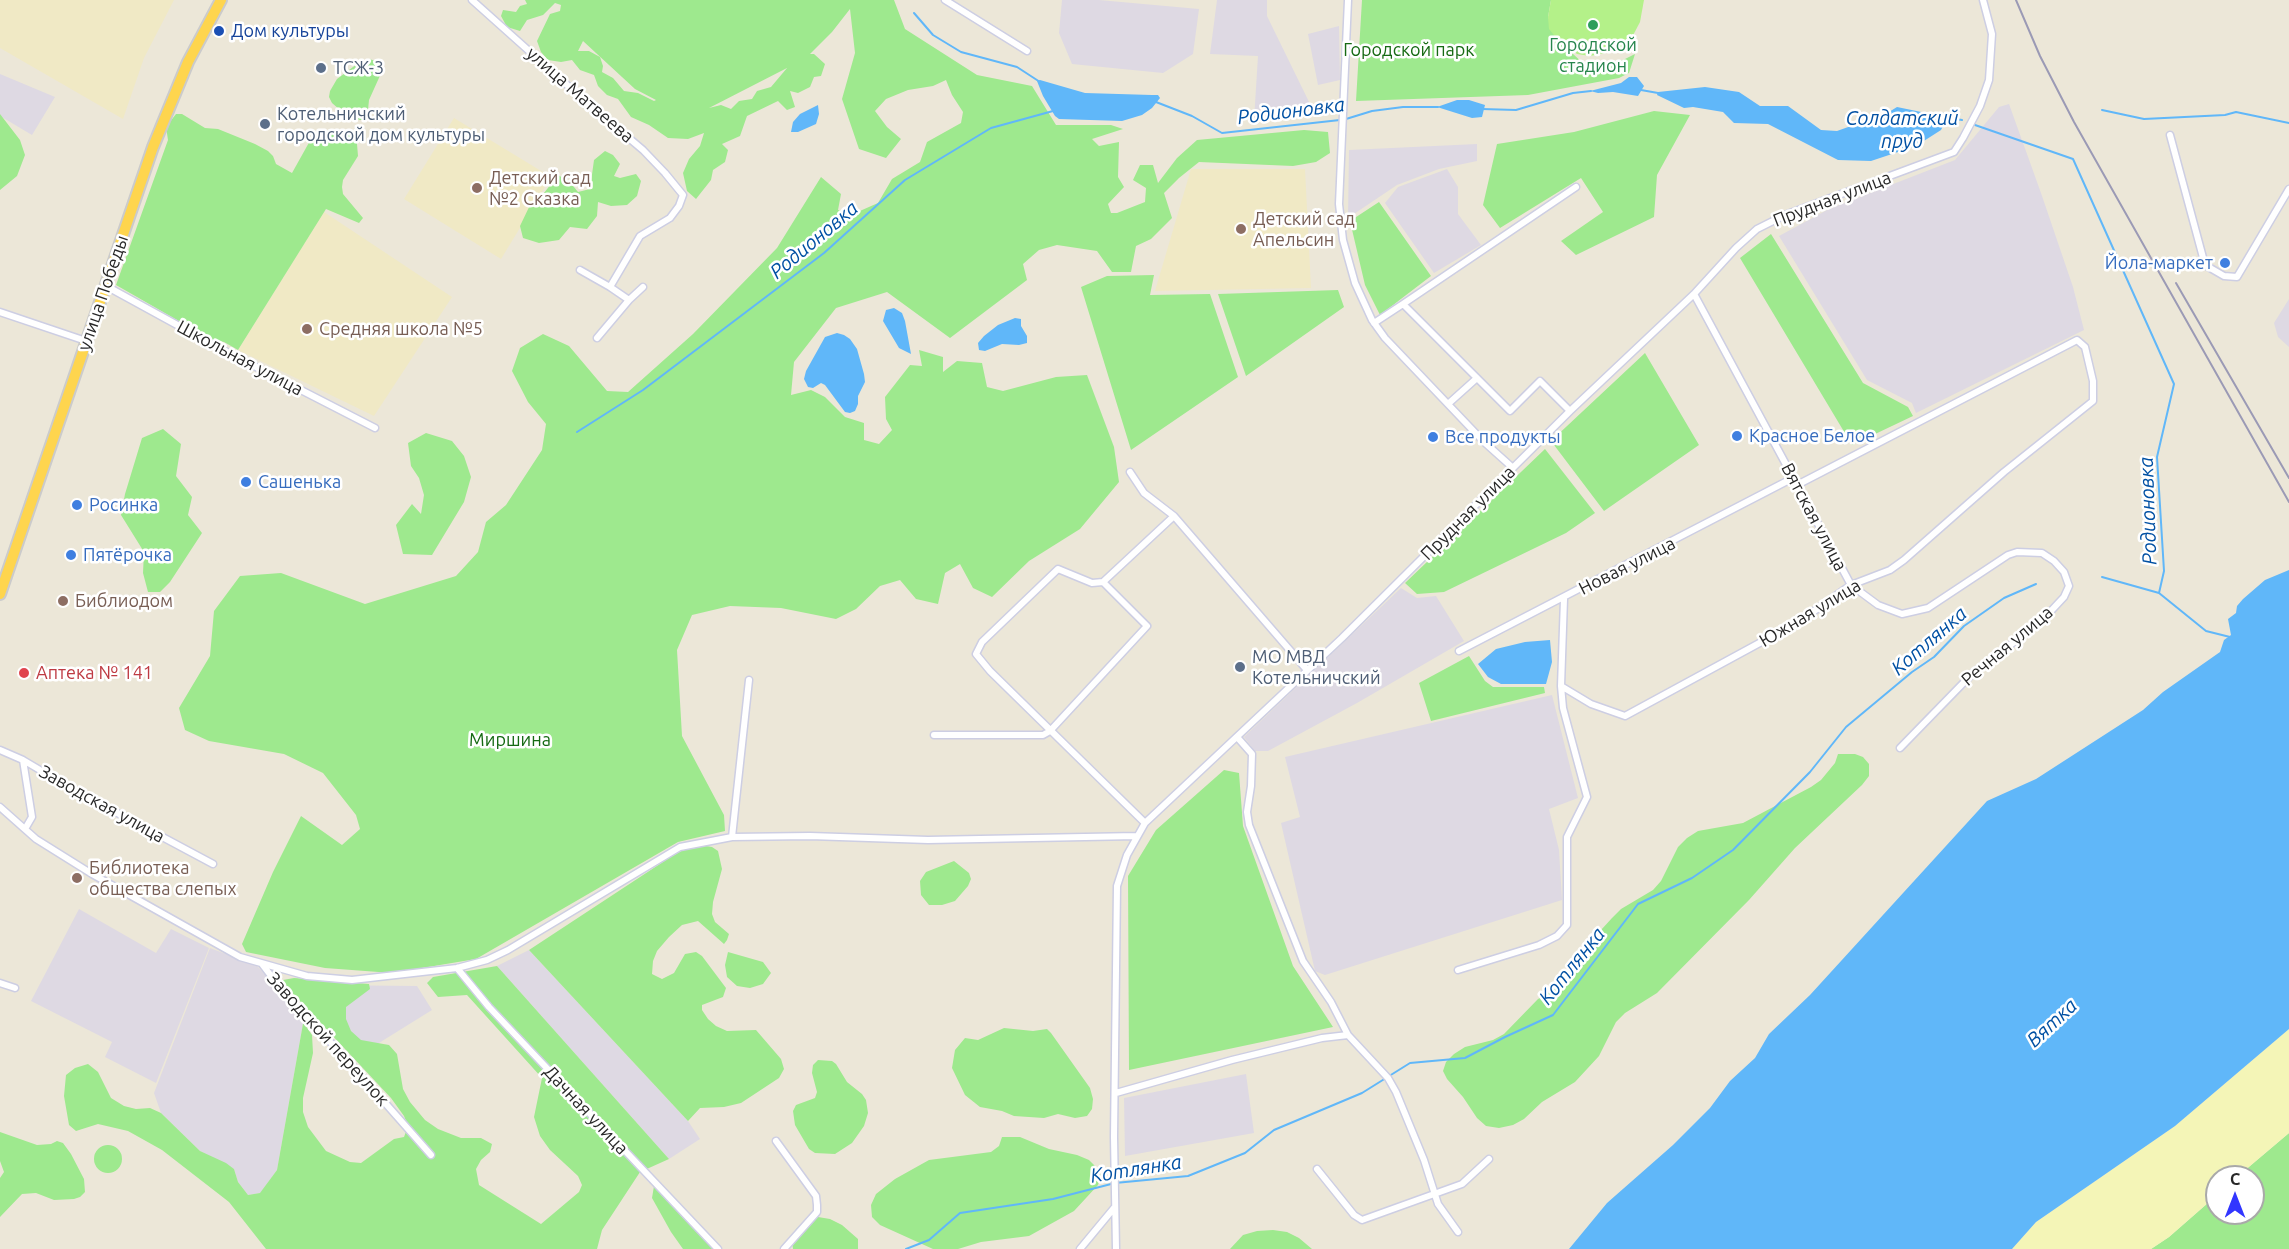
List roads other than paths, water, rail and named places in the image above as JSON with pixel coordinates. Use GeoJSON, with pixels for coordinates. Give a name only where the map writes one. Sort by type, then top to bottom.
{"type":"FeatureCollection","features":[{"type":"Feature","properties":{"kind":"highway","name":"улица Победы"},"geometry":{"type":"LineString","coordinates":[[0,594],[153,147],[188,62],[221,0]]}},
{"type":"Feature","properties":{"kind":"street","name":"улица Матвеева"},"geometry":{"type":"LineString","coordinates":[[472,0],[643,150],[683,195],[679,206],[670,218],[640,236],[610,287]]}},
{"type":"Feature","properties":{"kind":"street"},"geometry":{"type":"LineString","coordinates":[[945,0],[1027,51]]}},
{"type":"Feature","properties":{"kind":"street"},"geometry":{"type":"LineString","coordinates":[[1348,0],[1339,204],[1343,240],[1355,283],[1374,323],[1448,404],[1513,468]]}},
{"type":"Feature","properties":{"kind":"street","name":"Прудная улица"},"geometry":{"type":"LineString","coordinates":[[1116,1249],[1114,1137],[1117,886],[1122,867],[1145,823],[1307,670],[1570,411],[1694,294],[1736,248],[1757,229],[1785,215],[1954,152],[1980,106],[1989,80],[1992,34],[1983,0]]}},
{"type":"Feature","properties":{"kind":"street"},"geometry":{"type":"LineString","coordinates":[[2170,135],[2205,265],[2224,276],[2237,277],[2289,189]]}},
{"type":"Feature","properties":{"kind":"street"},"geometry":{"type":"LineString","coordinates":[[1374,323],[1576,187]]}},
{"type":"Feature","properties":{"kind":"street"},"geometry":{"type":"LineString","coordinates":[[580,270],[628,300]]}},
{"type":"Feature","properties":{"kind":"street","name":"Школьная улица"},"geometry":{"type":"LineString","coordinates":[[106,286],[212,344],[375,428]]}},
{"type":"Feature","properties":{"kind":"street"},"geometry":{"type":"LineString","coordinates":[[597,338],[628,300],[643,287]]}},
{"type":"Feature","properties":{"kind":"street","name":"Вятская улица"},"geometry":{"type":"LineString","coordinates":[[1694,294],[1851,585],[1878,605],[1902,614],[1911,613],[1928,608],[2007,555],[2026,551],[2042,553],[2064,572],[2068,586],[2064,597]]}},
{"type":"Feature","properties":{"kind":"street"},"geometry":{"type":"LineString","coordinates":[[1403,304],[1510,411],[1540,381],[1570,411]]}},
{"type":"Feature","properties":{"kind":"street"},"geometry":{"type":"LineString","coordinates":[[0,312],[86,341]]}},
{"type":"Feature","properties":{"kind":"street","name":"Новая улица"},"geometry":{"type":"LineString","coordinates":[[1459,651],[2077,340],[2085,347],[2090,361],[2093,381],[2092,401]]}},
{"type":"Feature","properties":{"kind":"street"},"geometry":{"type":"LineString","coordinates":[[1448,404],[1477,378]]}},
{"type":"Feature","properties":{"kind":"street","name":"Южная улица"},"geometry":{"type":"LineString","coordinates":[[1561,686],[1592,704],[1625,716],[1800,621],[1851,585],[1890,570],[2004,472],[2092,401]]}},
{"type":"Feature","properties":{"kind":"street"},"geometry":{"type":"LineString","coordinates":[[1130,472],[1144,493],[1174,516],[1307,670]]}},
{"type":"Feature","properties":{"kind":"street"},"geometry":{"type":"LineString","coordinates":[[1145,823],[990,671],[976,654],[982,642],[1058,568],[1092,583],[1103,582],[1174,516]]}},
{"type":"Feature","properties":{"kind":"street"},"geometry":{"type":"LineString","coordinates":[[934,735],[1043,735],[1050,731],[1147,626],[1103,582]]}},
{"type":"Feature","properties":{"kind":"street","name":"Речная улица"},"geometry":{"type":"LineString","coordinates":[[1900,748],[1974,672],[2030,630],[2064,597]]}},
{"type":"Feature","properties":{"kind":"street"},"geometry":{"type":"LineString","coordinates":[[1458,970],[1539,945],[1557,936],[1567,925],[1567,837],[1587,797],[1563,708],[1561,686],[1564,598]]}},
{"type":"Feature","properties":{"kind":"street"},"geometry":{"type":"LineString","coordinates":[[732,837],[748,680]]}},
{"type":"Feature","properties":{"kind":"street"},"geometry":{"type":"LineString","coordinates":[[1237,737],[1252,754],[1247,812],[1249,825],[1303,961],[1331,1002],[1348,1035],[1388,1078],[1424,1160],[1433,1192],[1441,1209],[1458,1232]]}},
{"type":"Feature","properties":{"kind":"street","name":"Заводская улица"},"geometry":{"type":"LineString","coordinates":[[0,750],[23,760],[213,864]]}},
{"type":"Feature","properties":{"kind":"street","name":"Заводская улица"},"geometry":{"type":"LineString","coordinates":[[23,760],[32,817],[25,829]]}},
{"type":"Feature","properties":{"kind":"street","name":"Заводской переулок"},"geometry":{"type":"LineString","coordinates":[[0,807],[36,839],[83,868],[206,939],[240,957],[262,964],[291,1002],[342,1054],[431,1155]]}},
{"type":"Feature","properties":{"kind":"street"},"geometry":{"type":"LineString","coordinates":[[262,964],[307,975],[352,980],[457,968],[487,960],[508,950],[680,847],[732,837],[810,836],[928,840],[1137,836]]}},
{"type":"Feature","properties":{"kind":"street","name":"Дачная улица"},"geometry":{"type":"LineString","coordinates":[[457,968],[489,1007],[718,1249]]}},
{"type":"Feature","properties":{"kind":"street"},"geometry":{"type":"LineString","coordinates":[[0,983],[15,988]]}},
{"type":"Feature","properties":{"kind":"street"},"geometry":{"type":"LineString","coordinates":[[1116,1093],[1232,1060],[1323,1038],[1348,1035]]}},
{"type":"Feature","properties":{"kind":"street"},"geometry":{"type":"LineString","coordinates":[[776,1141],[816,1196],[817,1205],[817,1212],[784,1249]]}},
{"type":"Feature","properties":{"kind":"street"},"geometry":{"type":"LineString","coordinates":[[1317,1169],[1354,1215],[1362,1220],[1433,1192],[1462,1184],[1488,1159]]}},
{"type":"Feature","properties":{"kind":"street"},"geometry":{"type":"LineString","coordinates":[[1080,1249],[1115,1207]]}},
{"type":"Feature","properties":{"kind":"water"},"geometry":{"type":"Polygon","coordinates":[[[1629,77],[1637,77],[1644,86],[1638,96],[1590,91],[1621,83],[1629,77]]]}},
{"type":"Feature","properties":{"kind":"water"},"geometry":{"type":"Polygon","coordinates":[[[1037,81],[1085,93],[1158,95],[1160,98],[1142,115],[1122,121],[1059,119],[1043,96],[1037,81]]]}},
{"type":"Feature","properties":{"kind":"water","name":"Солдатский пруд"},"geometry":{"type":"Polygon","coordinates":[[[1705,87],[1739,92],[1760,106],[1788,106],[1821,130],[1837,131],[1851,126],[1868,125],[1897,107],[1931,114],[1942,112],[1948,116],[1941,130],[1916,146],[1871,161],[1838,160],[1768,124],[1734,123],[1723,112],[1693,107],[1684,108],[1657,95],[1658,92],[1705,87]]]}},
{"type":"Feature","properties":{"kind":"water"},"geometry":{"type":"Polygon","coordinates":[[[1457,100],[1469,100],[1485,105],[1482,117],[1472,118],[1437,107],[1457,100]]]}},
{"type":"Feature","properties":{"kind":"water"},"geometry":{"type":"Polygon","coordinates":[[[818,105],[819,114],[816,124],[798,132],[791,132],[793,122],[800,114],[818,105]]]}},
{"type":"Feature","properties":{"kind":"water"},"geometry":{"type":"Polygon","coordinates":[[[894,308],[902,313],[905,321],[911,354],[899,348],[883,321],[886,310],[894,308]]]}},
{"type":"Feature","properties":{"kind":"water"},"geometry":{"type":"Polygon","coordinates":[[[1015,318],[1021,319],[1027,343],[1002,344],[985,351],[979,350],[978,343],[984,336],[998,325],[1015,318]]]}},
{"type":"Feature","properties":{"kind":"water"},"geometry":{"type":"Polygon","coordinates":[[[837,333],[850,339],[857,349],[864,374],[865,382],[858,396],[858,404],[855,411],[850,413],[845,412],[825,385],[821,383],[813,388],[808,387],[804,379],[825,337],[837,333]]]}},
{"type":"Feature","properties":{"kind":"water","name":"Вятка"},"geometry":{"type":"Polygon","coordinates":[[[2289,570],[2289,1029],[2175,1126],[2036,1222],[2012,1249],[1569,1249],[1607,1203],[1673,1145],[1710,1108],[1730,1081],[1755,1058],[1769,1034],[1810,995],[1987,801],[2036,779],[2143,710],[2163,692],[2220,652],[2224,640],[2231,635],[2228,619],[2236,613],[2237,606],[2265,580],[2289,570]]]}},
{"type":"Feature","properties":{"kind":"water"},"geometry":{"type":"Polygon","coordinates":[[[1550,640],[1552,662],[1546,684],[1501,684],[1488,677],[1478,664],[1496,649],[1525,642],[1550,640]]]}},
{"type":"Feature","properties":{"kind":"waterway"},"geometry":{"type":"LineString","coordinates":[[914,13],[933,35],[961,52],[1017,67],[1040,82]]}},
{"type":"Feature","properties":{"kind":"waterway","name":"Родионовка"},"geometry":{"type":"LineString","coordinates":[[1641,90],[1658,93]]}},
{"type":"Feature","properties":{"kind":"waterway","name":"Родионовка"},"geometry":{"type":"LineString","coordinates":[[1482,109],[1516,110],[1573,93],[1591,91]]}},
{"type":"Feature","properties":{"kind":"waterway","name":"Родионовка"},"geometry":{"type":"LineString","coordinates":[[1156,102],[1192,116],[1222,133],[1340,120]]}},
{"type":"Feature","properties":{"kind":"waterway","name":"Родионовка"},"geometry":{"type":"LineString","coordinates":[[1346,119],[1372,111],[1403,107],[1438,107]]}},
{"type":"Feature","properties":{"kind":"waterway"},"geometry":{"type":"LineString","coordinates":[[2102,110],[2144,119],[2225,115],[2236,112],[2289,123]]}},
{"type":"Feature","properties":{"kind":"waterway","name":"Родионовка"},"geometry":{"type":"LineString","coordinates":[[577,432],[643,390],[824,253],[905,180],[991,128],[1053,111]]}},
{"type":"Feature","properties":{"kind":"waterway","name":"Родионовка"},"geometry":{"type":"LineString","coordinates":[[1945,117],[1962,120]]}},
{"type":"Feature","properties":{"kind":"waterway","name":"Родионовка"},"geometry":{"type":"LineString","coordinates":[[1975,125],[2073,159],[2174,384],[2157,457],[2164,571],[2159,593]]}},
{"type":"Feature","properties":{"kind":"waterway","name":"Котлянка"},"geometry":{"type":"LineString","coordinates":[[2102,577],[2159,593],[2206,631],[2230,637]]}},
{"type":"Feature","properties":{"kind":"waterway","name":"Котлянка"},"geometry":{"type":"LineString","coordinates":[[906,1249],[929,1240],[960,1213],[1053,1199],[1115,1183],[1188,1176],[1245,1153],[1274,1130],[1362,1093],[1410,1063],[1465,1058],[1553,1015],[1638,904],[1692,878],[1733,850],[1810,772],[1846,727],[1912,672],[1934,657],[1964,626],[2004,598],[2036,584]]}},
{"type":"Feature","properties":{"kind":"railway"},"geometry":{"type":"LineString","coordinates":[[2016,0],[2040,56],[2074,122],[2289,502]]}},
{"type":"Feature","properties":{"kind":"railway"},"geometry":{"type":"LineString","coordinates":[[2176,283],[2289,478]]}},
{"type":"Feature","properties":{"kind":"place","name":"Городской стадион"},"geometry":{"type":"Point","coordinates":[1593,25]}},
{"type":"Feature","properties":{"kind":"place","name":"Дом культуры"},"geometry":{"type":"Point","coordinates":[219,31]}},
{"type":"Feature","properties":{"kind":"place","name":"ТСЖ-3"},"geometry":{"type":"Point","coordinates":[321,68]}},
{"type":"Feature","properties":{"kind":"place","name":"Котельничский городской дом культуры"},"geometry":{"type":"Point","coordinates":[265,124]}},
{"type":"Feature","properties":{"kind":"place","name":"Детский сад №2 Сказка"},"geometry":{"type":"Point","coordinates":[477,188]}},
{"type":"Feature","properties":{"kind":"place","name":"Детский сад Апельсин"},"geometry":{"type":"Point","coordinates":[1241,229]}},
{"type":"Feature","properties":{"kind":"place","name":"Йола-маркет"},"geometry":{"type":"Point","coordinates":[2225,263]}},
{"type":"Feature","properties":{"kind":"place","name":"Средняя школа №5"},"geometry":{"type":"Point","coordinates":[307,329]}},
{"type":"Feature","properties":{"kind":"place","name":"Красное Белое"},"geometry":{"type":"Point","coordinates":[1737,436]}},
{"type":"Feature","properties":{"kind":"place","name":"Все продукты"},"geometry":{"type":"Point","coordinates":[1433,437]}},
{"type":"Feature","properties":{"kind":"place","name":"Сашенька"},"geometry":{"type":"Point","coordinates":[246,482]}},
{"type":"Feature","properties":{"kind":"place","name":"Росинка"},"geometry":{"type":"Point","coordinates":[77,505]}},
{"type":"Feature","properties":{"kind":"place","name":"Пятёрочка"},"geometry":{"type":"Point","coordinates":[71,555]}},
{"type":"Feature","properties":{"kind":"place","name":"Библиодом"},"geometry":{"type":"Point","coordinates":[63,601]}},
{"type":"Feature","properties":{"kind":"place","name":"МО МВД Котельничский"},"geometry":{"type":"Point","coordinates":[1240,667]}},
{"type":"Feature","properties":{"kind":"place","name":"Аптека № 141"},"geometry":{"type":"Point","coordinates":[24,673]}},
{"type":"Feature","properties":{"kind":"place","name":"Библиотека общества слепых"},"geometry":{"type":"Point","coordinates":[77,878]}},
{"type":"Feature","properties":{"kind":"park label","name":"Городской парк"},"geometry":{"type":"Point","coordinates":[1409,50]}},
{"type":"Feature","properties":{"kind":"park label","name":"Миршина"},"geometry":{"type":"Point","coordinates":[510,740]}}]}
